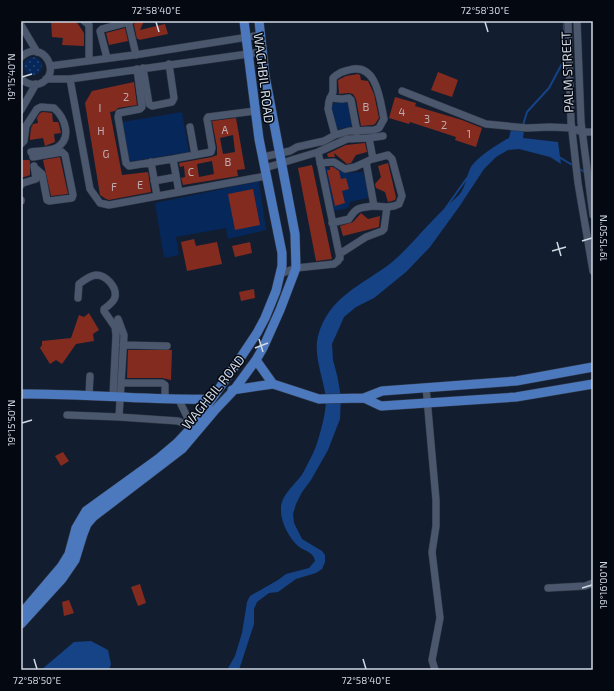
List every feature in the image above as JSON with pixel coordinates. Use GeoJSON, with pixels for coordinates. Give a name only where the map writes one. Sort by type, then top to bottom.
{"type":"FeatureCollection","features":[{"type":"Feature","properties":{"kind":"main road","name":"WAGHBIL ROAD"},"geometry":{"type":"LineString","coordinates":[[195,429],[210,399],[248,347],[264,318],[276,291],[282,266],[282,253],[255,110],[244,21]]}},
{"type":"Feature","properties":{"kind":"main road","name":"WAGHBIL ROAD"},"geometry":{"type":"LineString","coordinates":[[21,624],[61,567],[69,562],[69,554],[86,511],[93,511],[169,455],[177,443],[195,429],[215,410],[234,390],[258,357],[280,310],[296,268],[295,234],[265,76],[259,21]]}},
{"type":"Feature","properties":{"kind":"main road"},"geometry":{"type":"LineString","coordinates":[[251,78],[265,76]]}},
{"type":"Feature","properties":{"kind":"main road"},"geometry":{"type":"LineString","coordinates":[[248,347],[258,357],[273,384]]}},
{"type":"Feature","properties":{"kind":"main road"},"geometry":{"type":"LineString","coordinates":[[217,391],[273,384],[320,399],[364,398],[382,391],[516,381],[593,367]]}},
{"type":"Feature","properties":{"kind":"main road"},"geometry":{"type":"LineString","coordinates":[[364,398],[381,406],[516,397],[593,384]]}},
{"type":"Feature","properties":{"kind":"main road"},"geometry":{"type":"LineString","coordinates":[[21,394],[117,396],[179,400],[210,399]]}},
{"type":"Feature","properties":{"kind":"main road","name":"WAGHBIL ROAD"},"geometry":{"type":"LineString","coordinates":[[21,614],[46,590]]}},
{"type":"Feature","properties":{"kind":"street","name":"PALM STREET"},"geometry":{"type":"LineString","coordinates":[[568,21],[571,125],[578,183],[593,271]]}},
{"type":"Feature","properties":{"kind":"street","name":"PALM STREET"},"geometry":{"type":"LineString","coordinates":[[577,21],[581,122],[593,215]]}},
{"type":"Feature","properties":{"kind":"street"},"geometry":{"type":"LineString","coordinates":[[89,60],[90,22]]}},
{"type":"Feature","properties":{"kind":"street"},"geometry":{"type":"LineString","coordinates":[[107,58],[100,31],[102,29],[129,22],[136,55]]}},
{"type":"Feature","properties":{"kind":"street"},"geometry":{"type":"LineString","coordinates":[[21,25],[38,52]]}},
{"type":"Feature","properties":{"kind":"street"},"geometry":{"type":"LineString","coordinates":[[50,66],[136,55],[261,35]]}},
{"type":"Feature","properties":{"kind":"street"},"geometry":{"type":"LineString","coordinates":[[179,48],[181,62]]}},
{"type":"Feature","properties":{"kind":"street"},"geometry":{"type":"LineString","coordinates":[[21,57],[27,53],[38,52],[45,55],[50,66],[49,75],[40,83],[28,84],[21,79]]}},
{"type":"Feature","properties":{"kind":"street"},"geometry":{"type":"LineString","coordinates":[[46,78],[70,78],[262,52]]}},
{"type":"Feature","properties":{"kind":"street"},"geometry":{"type":"LineString","coordinates":[[148,53],[143,68],[142,107],[140,109],[119,113],[118,117],[126,163],[129,166],[211,152],[212,148],[207,119],[208,117],[255,110]]}},
{"type":"Feature","properties":{"kind":"street"},"geometry":{"type":"LineString","coordinates":[[143,68],[149,104],[152,106],[172,102],[174,98],[169,64]]}},
{"type":"Feature","properties":{"kind":"street"},"geometry":{"type":"LineString","coordinates":[[263,157],[280,154],[297,147],[324,141],[335,135],[349,131],[357,132],[379,128],[384,119],[375,80],[362,69],[357,68],[337,74],[333,78],[333,92],[328,109],[335,135]]}},
{"type":"Feature","properties":{"kind":"street"},"geometry":{"type":"LineString","coordinates":[[70,78],[90,189],[100,203],[109,205],[179,192],[266,172],[281,163],[318,152],[347,139],[383,136]]}},
{"type":"Feature","properties":{"kind":"street"},"geometry":{"type":"LineString","coordinates":[[21,110],[36,84]]}},
{"type":"Feature","properties":{"kind":"street"},"geometry":{"type":"LineString","coordinates":[[402,91],[486,124],[527,128],[571,125],[582,132],[593,132]]}},
{"type":"Feature","properties":{"kind":"street"},"geometry":{"type":"LineString","coordinates":[[330,98],[349,98],[351,100],[357,132]]}},
{"type":"Feature","properties":{"kind":"street"},"geometry":{"type":"LineString","coordinates":[[21,185],[36,179],[30,146],[22,141],[26,126],[37,109],[41,107],[54,108],[57,111],[67,132],[66,138],[57,147],[32,155]]}},
{"type":"Feature","properties":{"kind":"street"},"geometry":{"type":"LineString","coordinates":[[190,127],[195,155]]}},
{"type":"Feature","properties":{"kind":"street"},"geometry":{"type":"LineString","coordinates":[[369,138],[374,206]]}},
{"type":"Feature","properties":{"kind":"street"},"geometry":{"type":"LineString","coordinates":[[32,155],[62,152],[65,155],[73,195],[72,198],[49,202],[47,200],[42,174],[35,168]]}},
{"type":"Feature","properties":{"kind":"street"},"geometry":{"type":"LineString","coordinates":[[318,152],[340,258]]}},
{"type":"Feature","properties":{"kind":"street"},"geometry":{"type":"LineString","coordinates":[[320,163],[334,162],[345,169],[388,155],[392,159],[402,196],[399,204],[394,206],[374,206],[358,209],[354,211],[349,220],[332,223]]}},
{"type":"Feature","properties":{"kind":"street"},"geometry":{"type":"LineString","coordinates":[[173,159],[179,192]]}},
{"type":"Feature","properties":{"kind":"street"},"geometry":{"type":"LineString","coordinates":[[151,162],[157,196]]}},
{"type":"Feature","properties":{"kind":"street"},"geometry":{"type":"LineString","coordinates":[[154,181],[176,177]]}},
{"type":"Feature","properties":{"kind":"street"},"geometry":{"type":"LineString","coordinates":[[582,204],[592,203]]}},
{"type":"Feature","properties":{"kind":"street"},"geometry":{"type":"LineString","coordinates":[[280,274],[296,268],[334,264],[340,258],[341,253],[384,229],[387,207]]}},
{"type":"Feature","properties":{"kind":"street"},"geometry":{"type":"LineString","coordinates":[[78,298],[79,284],[89,277],[96,275],[102,276],[108,279],[112,285],[115,296],[114,300],[104,309],[104,312],[114,327],[116,335],[117,396],[119,417]]}},
{"type":"Feature","properties":{"kind":"street"},"geometry":{"type":"LineString","coordinates":[[117,396],[121,383],[124,336],[118,319]]}},
{"type":"Feature","properties":{"kind":"street"},"geometry":{"type":"LineString","coordinates":[[123,345],[166,346]]}},
{"type":"Feature","properties":{"kind":"street"},"geometry":{"type":"LineString","coordinates":[[89,395],[90,376]]}},
{"type":"Feature","properties":{"kind":"street"},"geometry":{"type":"LineString","coordinates":[[121,383],[162,383],[165,385],[165,399]]}},
{"type":"Feature","properties":{"kind":"street"},"geometry":{"type":"LineString","coordinates":[[426,387],[436,500],[436,526],[432,552],[440,618],[432,660],[435,670]]}},
{"type":"Feature","properties":{"kind":"street"},"geometry":{"type":"LineString","coordinates":[[179,400],[195,429]]}},
{"type":"Feature","properties":{"kind":"street"},"geometry":{"type":"LineString","coordinates":[[66,415],[178,421],[195,429]]}},
{"type":"Feature","properties":{"kind":"street"},"geometry":{"type":"LineString","coordinates":[[548,588],[585,586],[593,583]]}},
{"type":"Feature","properties":{"kind":"shaded area"},"geometry":{"type":"Polygon","coordinates":[[[33,57],[39,60],[42,66],[39,72],[33,75],[27,72],[24,66],[27,60],[33,57]]]}},
{"type":"Feature","properties":{"kind":"shaded area"},"geometry":{"type":"Polygon","coordinates":[[[348,101],[353,126],[335,130],[330,104],[348,101]]]}},
{"type":"Feature","properties":{"kind":"shaded area"},"geometry":{"type":"Polygon","coordinates":[[[182,112],[189,152],[128,162],[122,122],[182,112]]]}},
{"type":"Feature","properties":{"kind":"shaded area"},"geometry":{"type":"Polygon","coordinates":[[[511,130],[524,131],[523,138],[558,142],[561,164],[550,157],[519,149],[508,150],[496,157],[484,169],[430,247],[406,272],[374,298],[356,307],[344,317],[332,344],[333,360],[341,397],[340,419],[328,450],[311,480],[302,492],[293,514],[294,523],[302,539],[322,551],[325,555],[325,562],[322,569],[316,573],[296,579],[278,592],[269,593],[257,602],[254,609],[254,624],[239,670],[227,670],[235,656],[242,633],[247,602],[250,596],[286,574],[309,568],[315,561],[313,556],[298,546],[288,534],[282,518],[281,508],[283,499],[303,473],[311,457],[317,444],[324,420],[326,399],[317,351],[318,336],[323,322],[338,301],[397,258],[459,195],[463,189],[469,170],[474,163],[488,151],[509,138],[511,130]]]}},
{"type":"Feature","properties":{"kind":"shaded area"},"geometry":{"type":"Polygon","coordinates":[[[339,166],[345,173],[363,172],[372,197],[350,202],[348,208],[334,211],[324,168],[339,166]]]}},
{"type":"Feature","properties":{"kind":"shaded area"},"geometry":{"type":"Polygon","coordinates":[[[259,181],[266,230],[228,239],[226,228],[176,237],[179,255],[164,258],[155,203],[259,181]]]}},
{"type":"Feature","properties":{"kind":"shaded area"},"geometry":{"type":"Polygon","coordinates":[[[91,641],[108,650],[111,664],[109,670],[41,670],[74,642],[91,641]]]}},
{"type":"Feature","properties":{"kind":"building"},"geometry":{"type":"Polygon","coordinates":[[[51,21],[76,21],[84,33],[84,46],[62,45],[63,38],[52,37],[51,21]]]}},
{"type":"Feature","properties":{"kind":"building"},"geometry":{"type":"Polygon","coordinates":[[[135,21],[144,21],[140,30],[165,24],[168,34],[139,40],[137,39],[134,25],[135,21]]]}},
{"type":"Feature","properties":{"kind":"building"},"geometry":{"type":"Polygon","coordinates":[[[125,28],[128,41],[109,45],[106,33],[125,28]]]}},
{"type":"Feature","properties":{"kind":"building"},"geometry":{"type":"Polygon","coordinates":[[[438,72],[458,80],[452,97],[431,90],[438,72]]]}},
{"type":"Feature","properties":{"kind":"building"},"geometry":{"type":"Polygon","coordinates":[[[360,75],[361,80],[368,81],[374,94],[379,118],[373,125],[361,126],[356,99],[353,94],[339,94],[338,80],[346,76],[360,75]]]}},
{"type":"Feature","properties":{"kind":"building"},"geometry":{"type":"Polygon","coordinates":[[[134,82],[137,105],[118,108],[115,111],[110,112],[122,175],[148,172],[151,192],[109,200],[100,195],[85,103],[92,91],[134,82]]]}},
{"type":"Feature","properties":{"kind":"building"},"geometry":{"type":"Polygon","coordinates":[[[395,97],[416,103],[415,106],[462,120],[482,128],[476,147],[455,140],[456,137],[410,122],[409,124],[389,118],[395,97]]]}},
{"type":"Feature","properties":{"kind":"building"},"geometry":{"type":"Polygon","coordinates":[[[40,113],[52,113],[53,122],[58,122],[61,133],[54,134],[55,142],[45,146],[43,138],[30,140],[31,128],[33,124],[38,123],[37,118],[40,113]]]}},
{"type":"Feature","properties":{"kind":"building"},"geometry":{"type":"Polygon","coordinates":[[[236,118],[245,169],[237,170],[238,176],[183,185],[181,178],[185,177],[184,166],[180,167],[179,163],[217,155],[212,121],[236,118]],[[233,135],[220,138],[223,154],[235,152],[233,135]],[[212,161],[197,164],[199,177],[214,174],[212,161]]]}},
{"type":"Feature","properties":{"kind":"building"},"geometry":{"type":"Polygon","coordinates":[[[365,143],[367,152],[356,155],[351,163],[347,164],[334,153],[335,157],[328,157],[327,154],[346,145],[365,143]]]}},
{"type":"Feature","properties":{"kind":"building"},"geometry":{"type":"Polygon","coordinates":[[[60,157],[68,194],[51,196],[43,160],[60,157]]]}},
{"type":"Feature","properties":{"kind":"building"},"geometry":{"type":"Polygon","coordinates":[[[21,160],[30,161],[30,175],[21,178],[21,160]]]}},
{"type":"Feature","properties":{"kind":"building"},"geometry":{"type":"Polygon","coordinates":[[[388,163],[396,197],[395,200],[388,202],[385,192],[376,188],[375,184],[381,177],[378,166],[388,163]]]}},
{"type":"Feature","properties":{"kind":"building"},"geometry":{"type":"Polygon","coordinates":[[[312,165],[332,259],[316,261],[298,168],[312,165]]]}},
{"type":"Feature","properties":{"kind":"building"},"geometry":{"type":"Polygon","coordinates":[[[330,167],[333,167],[339,171],[341,179],[346,178],[349,189],[342,191],[345,203],[335,206],[327,170],[330,170],[330,167]]]}},
{"type":"Feature","properties":{"kind":"building"},"geometry":{"type":"Polygon","coordinates":[[[253,189],[260,225],[235,230],[228,194],[253,189]]]}},
{"type":"Feature","properties":{"kind":"building"},"geometry":{"type":"Polygon","coordinates":[[[361,213],[368,219],[380,216],[379,227],[343,236],[340,226],[353,222],[361,213]]]}},
{"type":"Feature","properties":{"kind":"building"},"geometry":{"type":"Polygon","coordinates":[[[194,239],[196,246],[217,242],[222,264],[187,271],[181,242],[194,239]]]}},
{"type":"Feature","properties":{"kind":"building"},"geometry":{"type":"Polygon","coordinates":[[[250,242],[252,253],[235,257],[232,246],[250,242]]]}},
{"type":"Feature","properties":{"kind":"building"},"geometry":{"type":"Polygon","coordinates":[[[254,289],[255,298],[241,301],[239,292],[254,289]]]}},
{"type":"Feature","properties":{"kind":"building"},"geometry":{"type":"Polygon","coordinates":[[[89,313],[99,330],[93,334],[94,341],[76,344],[62,364],[56,360],[50,364],[40,348],[42,341],[71,338],[79,315],[84,317],[89,313]]]}},
{"type":"Feature","properties":{"kind":"building"},"geometry":{"type":"Polygon","coordinates":[[[128,350],[172,350],[171,380],[162,378],[127,378],[128,350]]]}},
{"type":"Feature","properties":{"kind":"building"},"geometry":{"type":"Polygon","coordinates":[[[63,452],[69,461],[61,466],[55,456],[63,452]]]}},
{"type":"Feature","properties":{"kind":"building"},"geometry":{"type":"Polygon","coordinates":[[[140,584],[146,603],[138,606],[131,587],[140,584]]]}},
{"type":"Feature","properties":{"kind":"building"},"geometry":{"type":"Polygon","coordinates":[[[69,600],[74,613],[64,616],[62,602],[69,600]]]}},
{"type":"Feature","properties":{"kind":"waterway"},"geometry":{"type":"LineString","coordinates":[[523,125],[527,112],[549,88],[563,62],[564,21]]}},
{"type":"Feature","properties":{"kind":"waterway"},"geometry":{"type":"LineString","coordinates":[[559,157],[574,166]]}},
{"type":"Feature","properties":{"kind":"waterway"},"geometry":{"type":"LineString","coordinates":[[578,168],[586,173]]}},
{"type":"Feature","properties":{"kind":"waterway"},"geometry":{"type":"LineString","coordinates":[[445,209],[467,178]]}}]}
